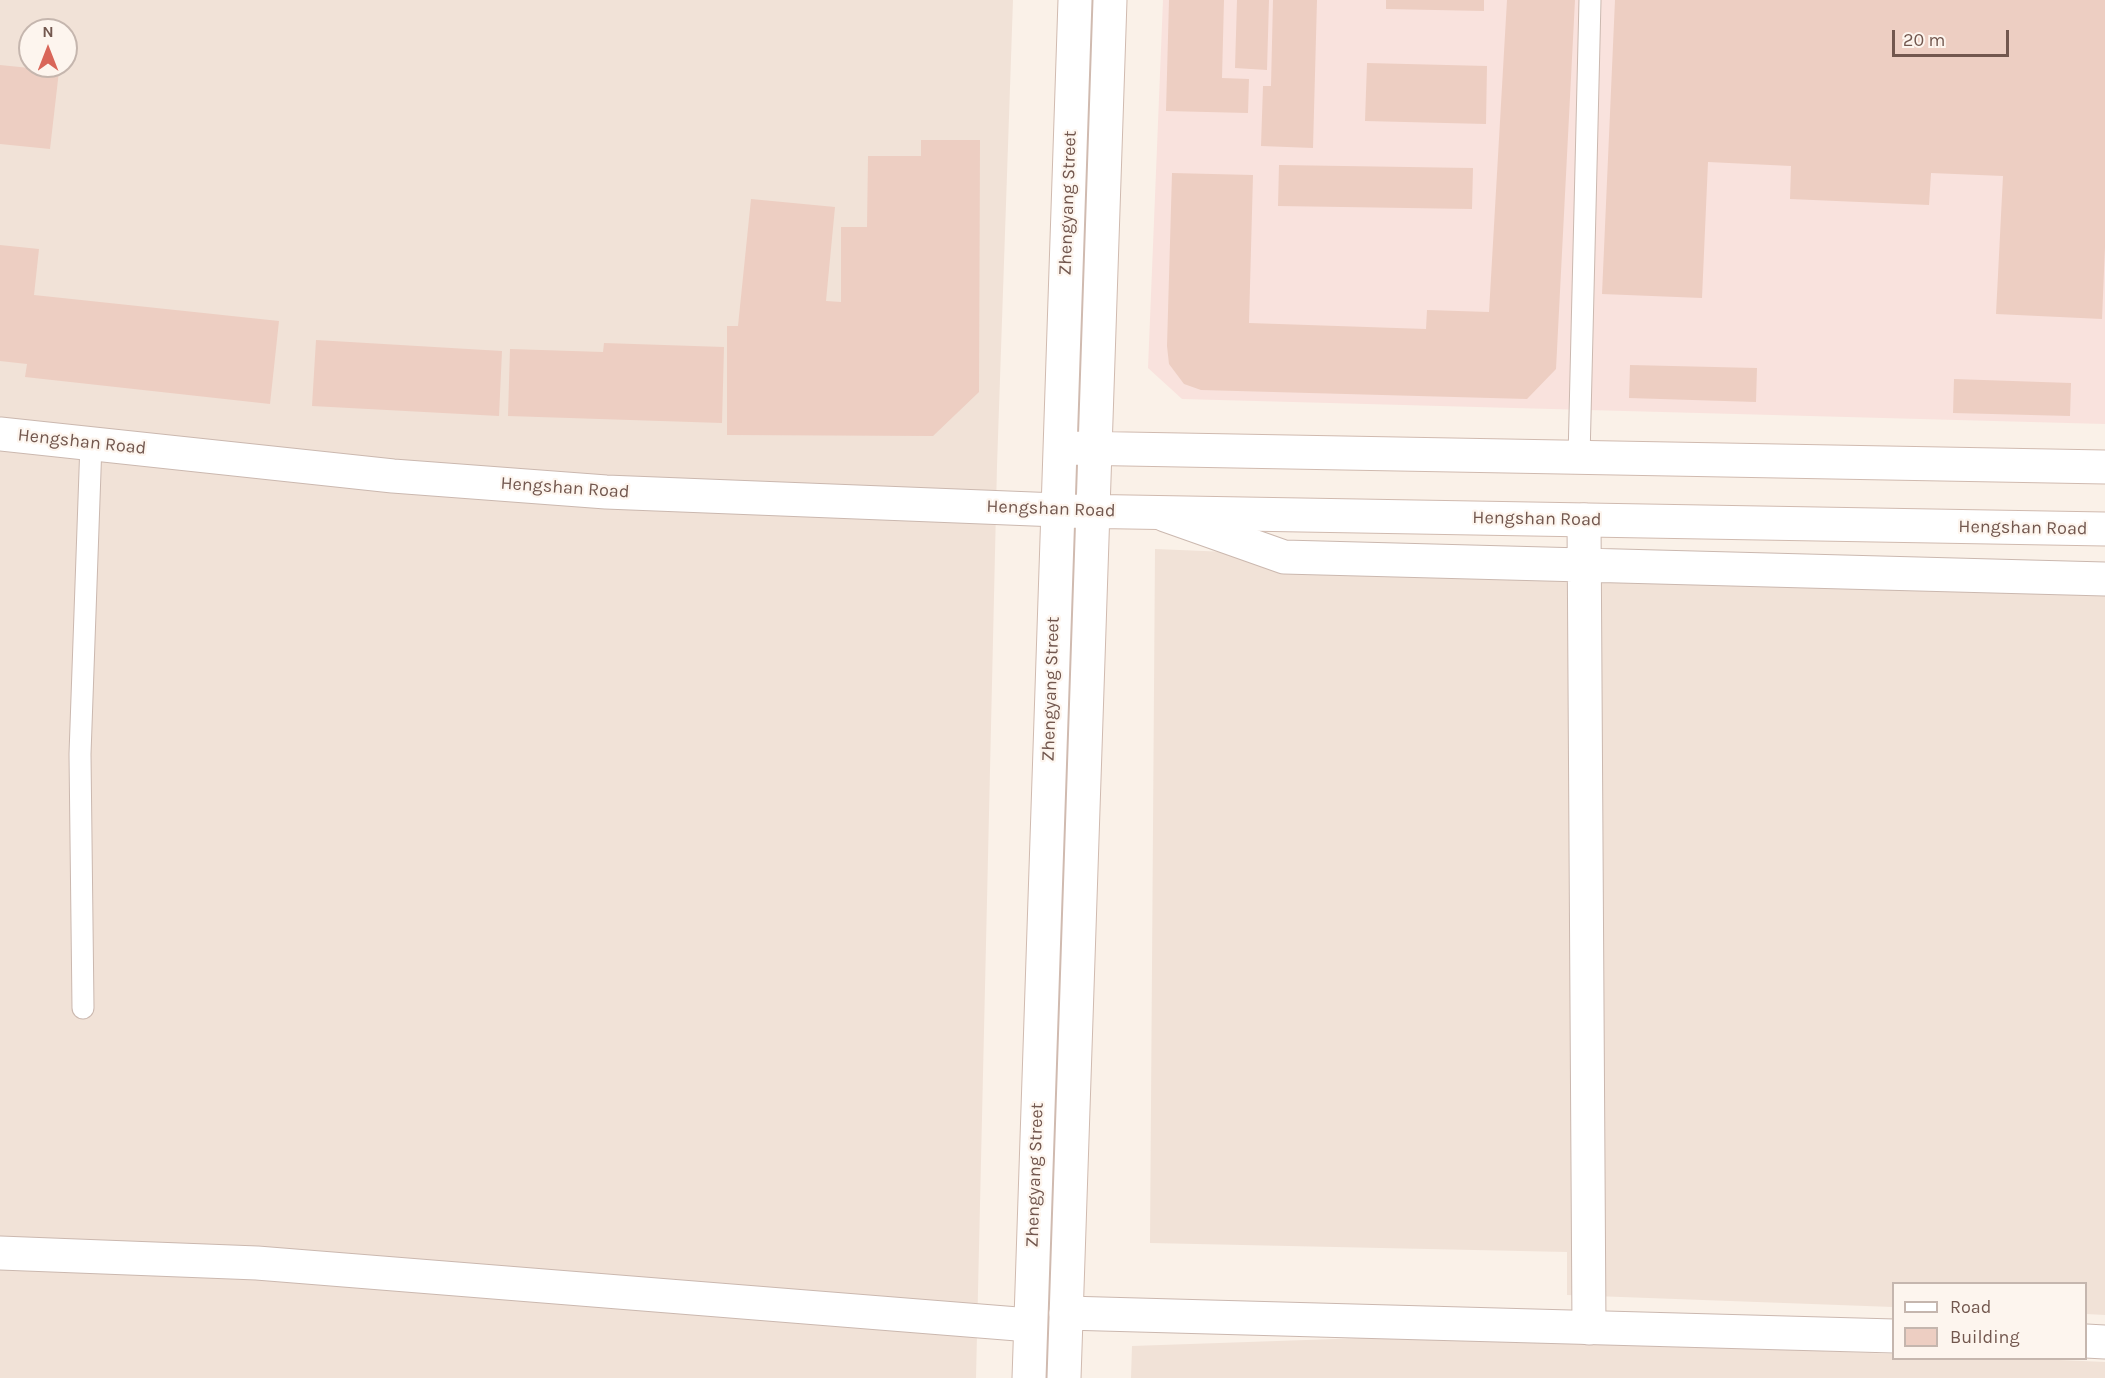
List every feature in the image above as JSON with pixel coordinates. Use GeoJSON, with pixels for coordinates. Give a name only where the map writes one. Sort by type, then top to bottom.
{"type":"FeatureCollection","features":[{"type":"Feature","properties":{"kind":"main road","name":"Zhengyang Street"},"geometry":{"type":"LineString","coordinates":[[1029,1378],[1075,0]]}},
{"type":"Feature","properties":{"kind":"main road","name":"Zhengyang Street"},"geometry":{"type":"LineString","coordinates":[[1064,1378],[1110,0]]}},
{"type":"Feature","properties":{"kind":"main road","name":"Hengshan Road"},"geometry":{"type":"LineString","coordinates":[[0,434],[393,476],[606,492],[1093,511],[2105,529]]}},
{"type":"Feature","properties":{"kind":"main road"},"geometry":{"type":"LineString","coordinates":[[1060,448],[2105,467]]}},
{"type":"Feature","properties":{"kind":"main road"},"geometry":{"type":"LineString","coordinates":[[1158,512],[1284,557],[2105,579]]}},
{"type":"Feature","properties":{"kind":"main road"},"geometry":{"type":"LineString","coordinates":[[1584,520],[1589,1328]]}},
{"type":"Feature","properties":{"kind":"main road"},"geometry":{"type":"LineString","coordinates":[[0,1253],[257,1263],[1030,1325]]}},
{"type":"Feature","properties":{"kind":"main road"},"geometry":{"type":"LineString","coordinates":[[1066,1313],[1892,1336]]}},
{"type":"Feature","properties":{"kind":"main road"},"geometry":{"type":"LineString","coordinates":[[2087,1341],[2105,1342]]}},
{"type":"Feature","properties":{"kind":"lane"},"geometry":{"type":"LineString","coordinates":[[1579,458],[1590,0]]}},
{"type":"Feature","properties":{"kind":"lane"},"geometry":{"type":"LineString","coordinates":[[83,1008],[80,754],[91,444]]}},
{"type":"Feature","properties":{"kind":"shaded area"},"geometry":{"type":"Polygon","coordinates":[[[0,0],[1013,0],[997,466],[976,1378],[0,1378],[0,0]]]}},
{"type":"Feature","properties":{"kind":"shaded area"},"geometry":{"type":"Polygon","coordinates":[[[1163,0],[2105,0],[2105,424],[1182,399],[1148,368],[1163,0]]]}},
{"type":"Feature","properties":{"kind":"shaded area"},"geometry":{"type":"Polygon","coordinates":[[[1155,549],[2105,588],[2105,1315],[2087,1314],[2087,1282],[1892,1282],[1892,1307],[1567,1295],[1567,1252],[1150,1243],[1155,549]]]}},
{"type":"Feature","properties":{"kind":"shaded area"},"geometry":{"type":"Polygon","coordinates":[[[1451,1335],[1892,1354],[1892,1360],[2105,1362],[2105,1378],[1131,1378],[1132,1346],[1451,1335]]]}},
{"type":"Feature","properties":{"kind":"building"},"geometry":{"type":"Polygon","coordinates":[[[1169,0],[1224,0],[1222,78],[1249,79],[1248,113],[1166,111],[1169,0]]]}},
{"type":"Feature","properties":{"kind":"building"},"geometry":{"type":"Polygon","coordinates":[[[1237,0],[1269,0],[1267,70],[1235,68],[1237,0]]]}},
{"type":"Feature","properties":{"kind":"building"},"geometry":{"type":"Polygon","coordinates":[[[1273,0],[1317,0],[1313,148],[1261,146],[1263,86],[1271,86],[1273,0]]]}},
{"type":"Feature","properties":{"kind":"building"},"geometry":{"type":"Polygon","coordinates":[[[1386,0],[1484,0],[1484,11],[1386,9],[1386,0]]]}},
{"type":"Feature","properties":{"kind":"building"},"geometry":{"type":"Polygon","coordinates":[[[1507,0],[1575,0],[1556,369],[1527,399],[1201,390],[1184,384],[1169,364],[1167,346],[1172,173],[1253,175],[1249,323],[1426,329],[1427,310],[1489,312],[1507,0]]]}},
{"type":"Feature","properties":{"kind":"building"},"geometry":{"type":"Polygon","coordinates":[[[1615,0],[2105,0],[2105,247],[2102,319],[1996,314],[2003,176],[1931,173],[1929,205],[1790,199],[1791,166],[1708,162],[1702,298],[1602,294],[1615,0]]]}},
{"type":"Feature","properties":{"kind":"building"},"geometry":{"type":"Polygon","coordinates":[[[1367,63],[1487,66],[1486,124],[1365,121],[1367,63]]]}},
{"type":"Feature","properties":{"kind":"building"},"geometry":{"type":"Polygon","coordinates":[[[0,65],[18,67],[18,78],[58,78],[50,149],[0,144],[0,65]]]}},
{"type":"Feature","properties":{"kind":"building"},"geometry":{"type":"Polygon","coordinates":[[[921,140],[980,140],[979,392],[933,436],[727,435],[727,326],[738,326],[751,199],[835,207],[826,301],[841,302],[841,227],[867,227],[868,156],[921,156],[921,140]]]}},
{"type":"Feature","properties":{"kind":"building"},"geometry":{"type":"Polygon","coordinates":[[[1279,165],[1473,168],[1472,209],[1278,206],[1279,165]]]}},
{"type":"Feature","properties":{"kind":"building"},"geometry":{"type":"Polygon","coordinates":[[[0,245],[39,249],[34,295],[279,321],[270,404],[25,377],[27,364],[0,361],[0,245]]]}},
{"type":"Feature","properties":{"kind":"building"},"geometry":{"type":"Polygon","coordinates":[[[316,340],[502,351],[499,416],[312,406],[316,340]]]}},
{"type":"Feature","properties":{"kind":"building"},"geometry":{"type":"Polygon","coordinates":[[[604,343],[724,347],[722,423],[508,416],[510,349],[603,352],[604,343]]]}},
{"type":"Feature","properties":{"kind":"building"},"geometry":{"type":"Polygon","coordinates":[[[1630,365],[1757,368],[1756,402],[1629,398],[1630,365]]]}},
{"type":"Feature","properties":{"kind":"building"},"geometry":{"type":"Polygon","coordinates":[[[1954,379],[2071,383],[2070,416],[1953,413],[1954,379]]]}}]}
